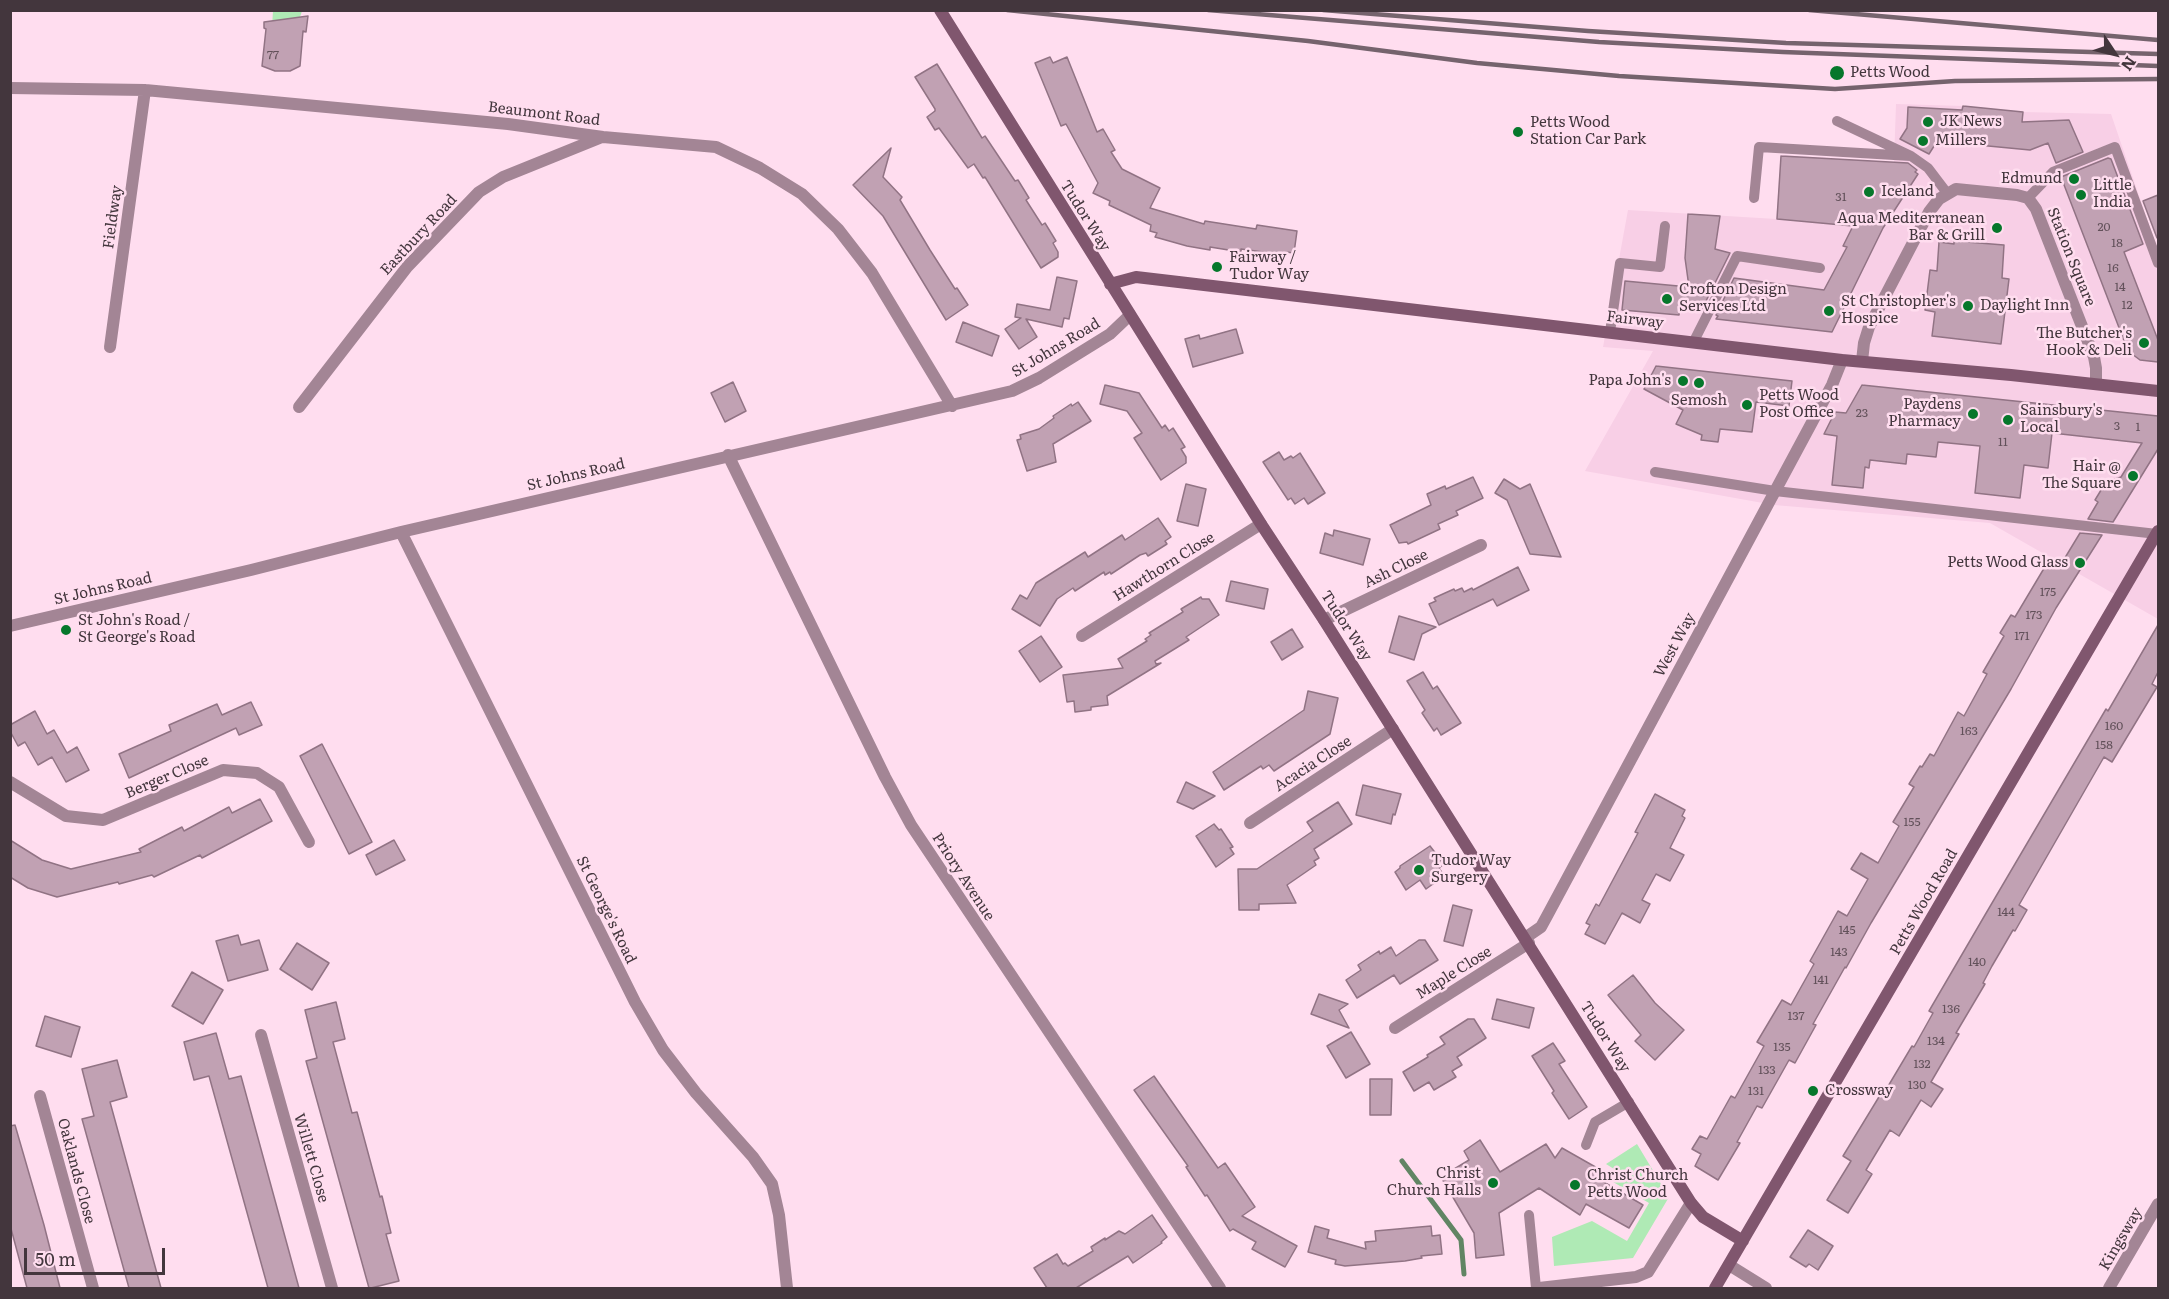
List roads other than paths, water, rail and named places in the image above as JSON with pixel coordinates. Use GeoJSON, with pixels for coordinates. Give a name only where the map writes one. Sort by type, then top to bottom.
{"type":"FeatureCollection","features":[{"type":"Feature","properties":{"kind":"street","name":"Tudor Way"},"geometry":{"type":"LineString","coordinates":[[940,10],[1261,524],[1527,940],[1691,1203],[1703,1217],[1743,1241]]}},
{"type":"Feature","properties":{"kind":"street","name":"Beaumont Road"},"geometry":{"type":"LineString","coordinates":[[10,88],[145,90],[496,123],[603,137],[716,147],[760,168],[802,194],[838,229],[872,273],[952,406]]}},
{"type":"Feature","properties":{"kind":"street","name":"Fieldway"},"geometry":{"type":"LineString","coordinates":[[111,347],[145,90]]}},
{"type":"Feature","properties":{"kind":"street","name":"Eastbury Road"},"geometry":{"type":"LineString","coordinates":[[298,407],[406,267],[479,192],[503,177],[603,137]]}},
{"type":"Feature","properties":{"kind":"street","name":"Station Square"},"geometry":{"type":"LineString","coordinates":[[1947,193],[1956,189],[2028,198],[2036,209],[2094,357],[2096,384]]}},
{"type":"Feature","properties":{"kind":"street"},"geometry":{"type":"LineString","coordinates":[[1862,361],[1869,327],[1929,212],[1947,193]]}},
{"type":"Feature","properties":{"kind":"street","name":"Fairway"},"geometry":{"type":"LineString","coordinates":[[1110,284],[1136,277],[1842,360],[2158,391]]}},
{"type":"Feature","properties":{"kind":"street","name":"St Johns Road"},"geometry":{"type":"LineString","coordinates":[[10,626],[728,455],[1012,391],[1039,378],[1110,334],[1130,315]]}},
{"type":"Feature","properties":{"kind":"street","name":"West Way"},"geometry":{"type":"LineString","coordinates":[[1527,940],[1541,927],[1832,385],[1842,360]]}},
{"type":"Feature","properties":{"kind":"street","name":"Priory Avenue"},"geometry":{"type":"LineString","coordinates":[[728,455],[885,777],[911,825],[1220,1288]]}},
{"type":"Feature","properties":{"kind":"street","name":"Hawthorn Close"},"geometry":{"type":"LineString","coordinates":[[1082,636],[1261,524]]}},
{"type":"Feature","properties":{"kind":"street","name":"St George's Road"},"geometry":{"type":"LineString","coordinates":[[401,532],[635,1002],[663,1050],[696,1093],[753,1157],[772,1185],[779,1215],[787,1288]]}},
{"type":"Feature","properties":{"kind":"street","name":"Petts Wood Road"},"geometry":{"type":"LineString","coordinates":[[1715,1288],[2158,532]]}},
{"type":"Feature","properties":{"kind":"street","name":"Ash Close"},"geometry":{"type":"LineString","coordinates":[[1324,620],[1481,544]]}},
{"type":"Feature","properties":{"kind":"street","name":"Acacia Close"},"geometry":{"type":"LineString","coordinates":[[1250,823],[1393,729]]}},
{"type":"Feature","properties":{"kind":"street","name":"Berger Close"},"geometry":{"type":"LineString","coordinates":[[10,782],[66,816],[103,820],[223,770],[257,773],[279,788],[309,842]]}},
{"type":"Feature","properties":{"kind":"street","name":"Maple Close"},"geometry":{"type":"LineString","coordinates":[[1395,1028],[1527,940]]}},
{"type":"Feature","properties":{"kind":"street","name":"Willett Close"},"geometry":{"type":"LineString","coordinates":[[261,1035],[332,1288]]}},
{"type":"Feature","properties":{"kind":"street","name":"Oaklands Close"},"geometry":{"type":"LineString","coordinates":[[40,1096],[93,1288]]}},
{"type":"Feature","properties":{"kind":"street"},"geometry":{"type":"LineString","coordinates":[[1537,1288],[1636,1277],[1648,1272],[1691,1203]]}},
{"type":"Feature","properties":{"kind":"street","name":"Kingsway"},"geometry":{"type":"LineString","coordinates":[[2109,1288],[2158,1204]]}},
{"type":"Feature","properties":{"kind":"street"},"geometry":{"type":"LineString","coordinates":[[1729,1265],[1766,1288]]}},
{"type":"Feature","properties":{"kind":"lane"},"geometry":{"type":"LineString","coordinates":[[1837,121],[1911,156],[1928,168],[1947,193]]}},
{"type":"Feature","properties":{"kind":"lane"},"geometry":{"type":"LineString","coordinates":[[1754,198],[1759,147],[1911,156]]}},
{"type":"Feature","properties":{"kind":"lane"},"geometry":{"type":"LineString","coordinates":[[2028,198],[2053,172],[2115,147],[2158,263]]}},
{"type":"Feature","properties":{"kind":"lane"},"geometry":{"type":"LineString","coordinates":[[1610,332],[1620,263],[1660,267],[1665,226]]}},
{"type":"Feature","properties":{"kind":"lane"},"geometry":{"type":"LineString","coordinates":[[1693,343],[1737,256],[1820,268]]}},
{"type":"Feature","properties":{"kind":"lane"},"geometry":{"type":"LineString","coordinates":[[1656,472],[1775,491],[2158,532]]}},
{"type":"Feature","properties":{"kind":"lane"},"geometry":{"type":"LineString","coordinates":[[1586,1145],[1595,1122],[1629,1102]]}},
{"type":"Feature","properties":{"kind":"lane"},"geometry":{"type":"LineString","coordinates":[[1529,1215],[1537,1288]]}},
{"type":"Feature","properties":{"kind":"waterway"},"geometry":{"type":"LineString","coordinates":[[1402,1161],[1461,1240],[1464,1274]]}},
{"type":"Feature","properties":{"kind":"railway"},"geometry":{"type":"LineString","coordinates":[[1007,10],[1308,41],[1477,63],[1619,76],[1835,89],[1955,81],[2158,79]]}},
{"type":"Feature","properties":{"kind":"railway"},"geometry":{"type":"LineString","coordinates":[[1208,10],[1599,42],[1783,52],[2158,66]]}},
{"type":"Feature","properties":{"kind":"railway"},"geometry":{"type":"LineString","coordinates":[[1323,10],[1588,31],[1786,43],[2158,54]]}},
{"type":"Feature","properties":{"kind":"railway"},"geometry":{"type":"LineString","coordinates":[[1809,10],[2158,40]]}},
{"type":"Feature","properties":{"kind":"place","name":"Petts Wood"},"geometry":{"type":"Point","coordinates":[1837,73]}},
{"type":"Feature","properties":{"kind":"place","name":"JK News"},"geometry":{"type":"Point","coordinates":[1928,122]}},
{"type":"Feature","properties":{"kind":"place","name":"Petts Wood Station Car Park"},"geometry":{"type":"Point","coordinates":[1518,132]}},
{"type":"Feature","properties":{"kind":"place","name":"Millers"},"geometry":{"type":"Point","coordinates":[1923,141]}},
{"type":"Feature","properties":{"kind":"place","name":"Edmund"},"geometry":{"type":"Point","coordinates":[2074,179]}},
{"type":"Feature","properties":{"kind":"place","name":"Iceland"},"geometry":{"type":"Point","coordinates":[1869,192]}},
{"type":"Feature","properties":{"kind":"place","name":"Little India"},"geometry":{"type":"Point","coordinates":[2081,195]}},
{"type":"Feature","properties":{"kind":"place","name":"Aqua Mediterranean Bar & Grill"},"geometry":{"type":"Point","coordinates":[1997,228]}},
{"type":"Feature","properties":{"kind":"place","name":"Fairway / Tudor Way"},"geometry":{"type":"Point","coordinates":[1217,267]}},
{"type":"Feature","properties":{"kind":"place","name":"Crofton Design Services Ltd"},"geometry":{"type":"Point","coordinates":[1667,299]}},
{"type":"Feature","properties":{"kind":"place","name":"Daylight Inn"},"geometry":{"type":"Point","coordinates":[1968,306]}},
{"type":"Feature","properties":{"kind":"place","name":"St Christopher's Hospice"},"geometry":{"type":"Point","coordinates":[1829,311]}},
{"type":"Feature","properties":{"kind":"place","name":"The Butcher's Hook & Deli"},"geometry":{"type":"Point","coordinates":[2144,343]}},
{"type":"Feature","properties":{"kind":"place","name":"Papa John's"},"geometry":{"type":"Point","coordinates":[1683,381]}},
{"type":"Feature","properties":{"kind":"place","name":"Semosh"},"geometry":{"type":"Point","coordinates":[1699,383]}},
{"type":"Feature","properties":{"kind":"place","name":"Petts Wood Post Office"},"geometry":{"type":"Point","coordinates":[1747,405]}},
{"type":"Feature","properties":{"kind":"place","name":"Paydens Pharmacy"},"geometry":{"type":"Point","coordinates":[1973,414]}},
{"type":"Feature","properties":{"kind":"place","name":"Sainsbury's Local"},"geometry":{"type":"Point","coordinates":[2008,420]}},
{"type":"Feature","properties":{"kind":"place","name":"Hair @ The Square"},"geometry":{"type":"Point","coordinates":[2133,476]}},
{"type":"Feature","properties":{"kind":"place","name":"Petts Wood Glass"},"geometry":{"type":"Point","coordinates":[2080,563]}},
{"type":"Feature","properties":{"kind":"place","name":"St John's Road / St George's Road"},"geometry":{"type":"Point","coordinates":[66,630]}},
{"type":"Feature","properties":{"kind":"place","name":"Tudor Way Surgery"},"geometry":{"type":"Point","coordinates":[1419,870]}},
{"type":"Feature","properties":{"kind":"place","name":"Crossway"},"geometry":{"type":"Point","coordinates":[1813,1091]}},
{"type":"Feature","properties":{"kind":"place","name":"Christ Church Halls"},"geometry":{"type":"Point","coordinates":[1493,1183]}},
{"type":"Feature","properties":{"kind":"place","name":"Christ Church Petts Wood"},"geometry":{"type":"Point","coordinates":[1575,1185]}}]}
